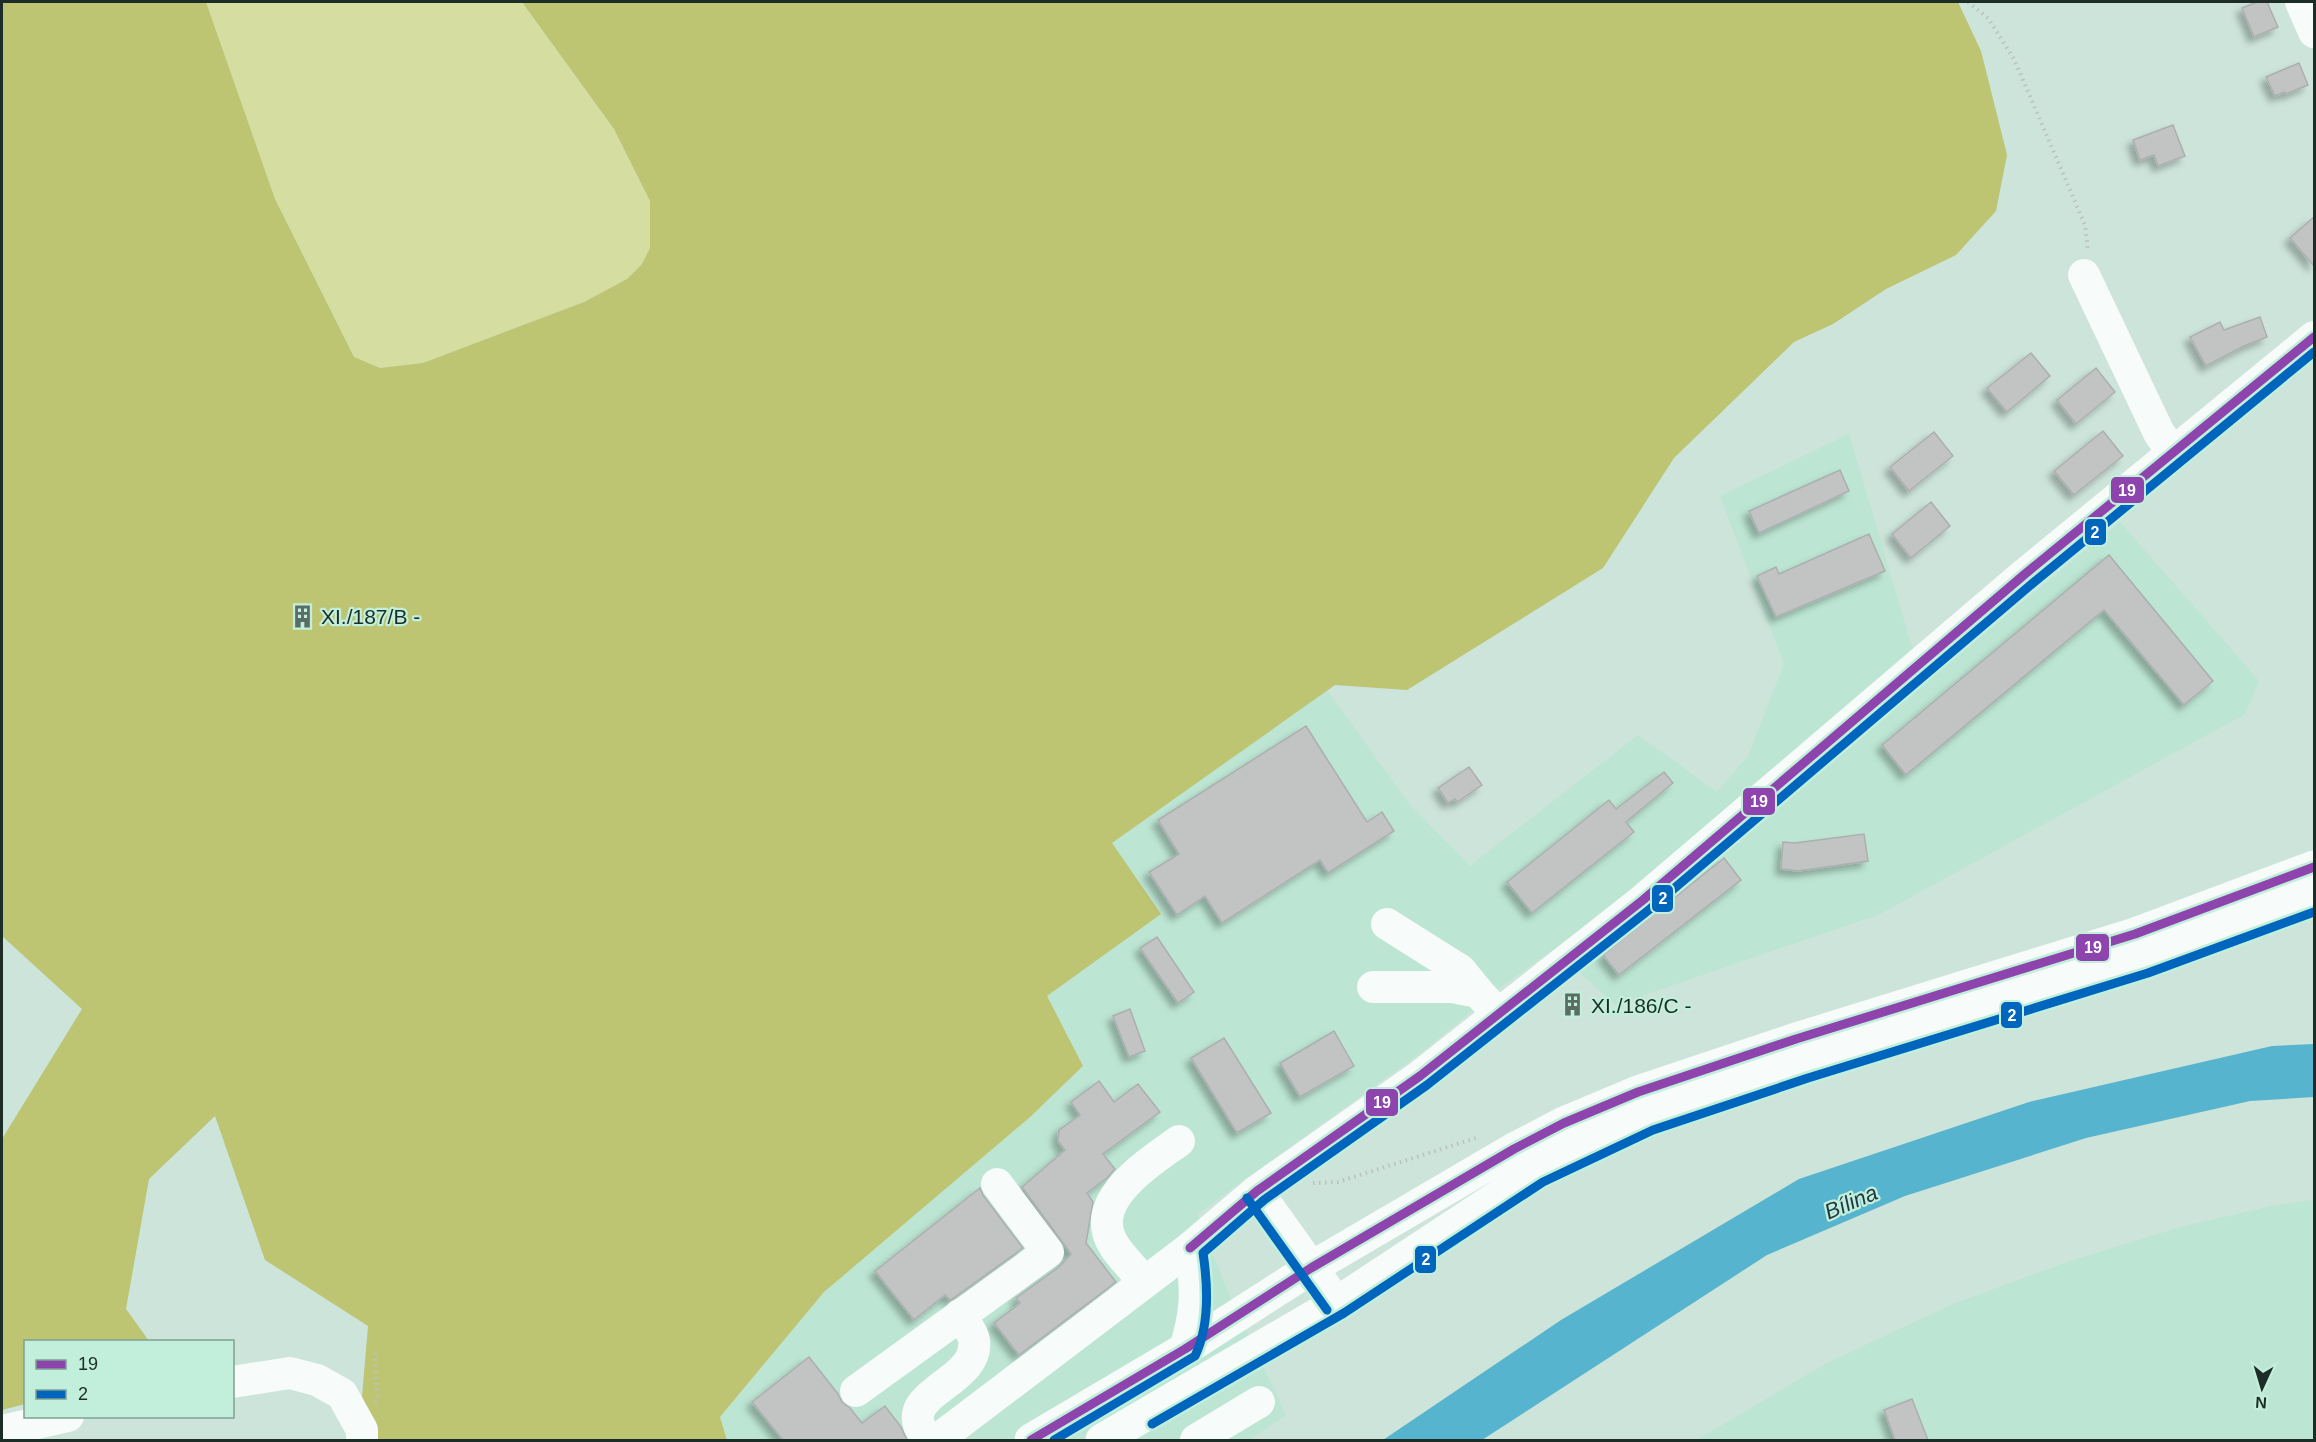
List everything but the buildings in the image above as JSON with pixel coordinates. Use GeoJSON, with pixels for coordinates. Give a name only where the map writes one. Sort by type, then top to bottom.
{"type":"FeatureCollection","features":[{"type":"Feature","properties":{"kind":"main road"},"geometry":{"type":"LineString","coordinates":[[1031,1440],[1185,1349],[1311,1268],[1514,1149],[1564,1123],[1638,1092],[1796,1039],[2135,934],[2314,867]]}},
{"type":"Feature","properties":{"kind":"main road"},"geometry":{"type":"LineString","coordinates":[[1102,1440],[1337,1303],[1537,1171],[1649,1119],[1804,1067],[2144,962],[2314,899]]}},
{"type":"Feature","properties":{"kind":"street"},"geometry":{"type":"LineString","coordinates":[[2301,2],[2314,32]]}},
{"type":"Feature","properties":{"kind":"street"},"geometry":{"type":"LineString","coordinates":[[2084,275],[2159,433],[2173,453]]}},
{"type":"Feature","properties":{"kind":"street"},"geometry":{"type":"LineString","coordinates":[[937,1440],[1190,1248],[1257,1191],[1420,1076],[1488,1003],[1643,900],[2025,574],[2314,337]]}},
{"type":"Feature","properties":{"kind":"street"},"geometry":{"type":"LineString","coordinates":[[1387,924],[1460,970],[1488,1003]]}},
{"type":"Feature","properties":{"kind":"street"},"geometry":{"type":"LineString","coordinates":[[1372,987],[1452,987],[1488,1003]]}},
{"type":"Feature","properties":{"kind":"street"},"geometry":{"type":"LineString","coordinates":[[1145,1282],[1114,1246],[1106,1228],[1107,1214],[1126,1180],[1179,1141]]}},
{"type":"Feature","properties":{"kind":"street"},"geometry":{"type":"LineString","coordinates":[[856,1391],[1048,1252],[998,1184]]}},
{"type":"Feature","properties":{"kind":"street"},"geometry":{"type":"LineString","coordinates":[[1257,1191],[1337,1303]]}},
{"type":"Feature","properties":{"kind":"street"},"geometry":{"type":"LineString","coordinates":[[1185,1349],[1194,1321],[1196,1291],[1190,1248]]}},
{"type":"Feature","properties":{"kind":"street"},"geometry":{"type":"LineString","coordinates":[[930,1440],[919,1424],[919,1412],[926,1400],[965,1370],[973,1355],[974,1338],[960,1315]]}},
{"type":"Feature","properties":{"kind":"street"},"geometry":{"type":"LineString","coordinates":[[234,1382],[290,1373],[317,1380],[342,1394],[362,1430],[362,1440]]}},
{"type":"Feature","properties":{"kind":"street"},"geometry":{"type":"LineString","coordinates":[[1196,1440],[1259,1401]]}},
{"type":"Feature","properties":{"kind":"street"},"geometry":{"type":"LineString","coordinates":[[2,1431],[59,1418]]}},
{"type":"Feature","properties":{"kind":"path"},"geometry":{"type":"LineString","coordinates":[[1968,2],[1988,18],[2014,59],[2061,163],[2085,225],[2088,250],[2084,275]]}},
{"type":"Feature","properties":{"kind":"path"},"geometry":{"type":"LineString","coordinates":[[1308,1179],[1313,1184],[1338,1182],[1490,1133]]}},
{"type":"Feature","properties":{"kind":"shaded area"},"geometry":{"type":"Polygon","coordinates":[[[1849,434],[1923,684],[2120,522],[2259,681],[2245,714],[1880,914],[1615,1005],[1554,949],[1503,985],[1427,1048],[1197,1214],[1228,1292],[1286,1415],[1249,1440],[727,1440],[720,1417],[824,1292],[1029,1118],[1083,1066],[1047,996],[1160,914],[1112,843],[1327,690],[1410,805],[1470,866],[1638,735],[1717,792],[1748,756],[1784,664],[1720,496],[1849,434]]]}},
{"type":"Feature","properties":{"kind":"shaded area"},"geometry":{"type":"Polygon","coordinates":[[[2314,1200],[2314,1440],[1697,1440],[1827,1363],[1953,1304],[2073,1260],[2181,1227],[2276,1205],[2314,1200]]]}},
{"type":"Feature","properties":{"kind":"green space"},"geometry":{"type":"Polygon","coordinates":[[[2,2],[206,2],[275,199],[354,357],[380,368],[423,363],[584,302],[627,279],[642,264],[650,248],[650,201],[614,129],[522,2],[1958,2],[1981,51],[2007,155],[1996,211],[1956,255],[1886,289],[1833,324],[1794,342],[1674,458],[1603,568],[1407,690],[1335,685],[1112,843],[1161,914],[1047,996],[1083,1066],[1029,1118],[824,1292],[720,1417],[727,1440],[376,1440],[362,1397],[368,1326],[265,1260],[215,1116],[149,1179],[126,1309],[148,1340],[24,1340],[24,1404],[2,1410],[2,1139],[82,1009],[2,936],[2,2]]]}},
{"type":"Feature","properties":{"kind":"green space"},"geometry":{"type":"Polygon","coordinates":[[[206,2],[522,2],[614,129],[650,201],[650,248],[642,264],[627,279],[584,302],[423,363],[380,368],[354,357],[275,199],[206,2]]]}},
{"type":"Feature","properties":{"kind":"water","name":"Bílina"},"geometry":{"type":"Polygon","coordinates":[[[2314,1044],[2314,1097],[2250,1101],[2086,1138],[1905,1196],[1767,1255],[1482,1440],[1383,1440],[1561,1320],[1799,1179],[2029,1102],[2272,1046],[2314,1044]]]}},
{"type":"Feature","properties":{"kind":"transit line","name":"19"},"geometry":{"type":"LineString","coordinates":[[1190,1248],[1257,1191],[1420,1076],[1643,900],[2025,574],[2314,337]]}},
{"type":"Feature","properties":{"kind":"transit line","name":"2"},"geometry":{"type":"LineString","coordinates":[[1054,1440],[1195,1356],[1205,1318],[1206,1279],[1203,1253],[1264,1200],[1427,1085],[1650,909],[2033,583],[2314,352]]}},
{"type":"Feature","properties":{"kind":"transit line","name":"19"},"geometry":{"type":"LineString","coordinates":[[1031,1440],[1185,1349],[1311,1268],[1514,1149],[1564,1123],[1638,1092],[1796,1039],[2135,934],[2314,867]]}},
{"type":"Feature","properties":{"kind":"transit line","name":"2"},"geometry":{"type":"LineString","coordinates":[[1152,1424],[1344,1313],[1543,1182],[1653,1130],[1808,1078],[2148,973],[2314,912]]}},
{"type":"Feature","properties":{"kind":"transit line","name":"2"},"geometry":{"type":"LineString","coordinates":[[1247,1198],[1327,1310]]}},
{"type":"Feature","properties":{"kind":"place","name":"XI./187/B -"},"geometry":{"type":"Point","coordinates":[303,616]}},
{"type":"Feature","properties":{"kind":"place","name":"XI./186/C -"},"geometry":{"type":"Point","coordinates":[1573,1005]}}]}
